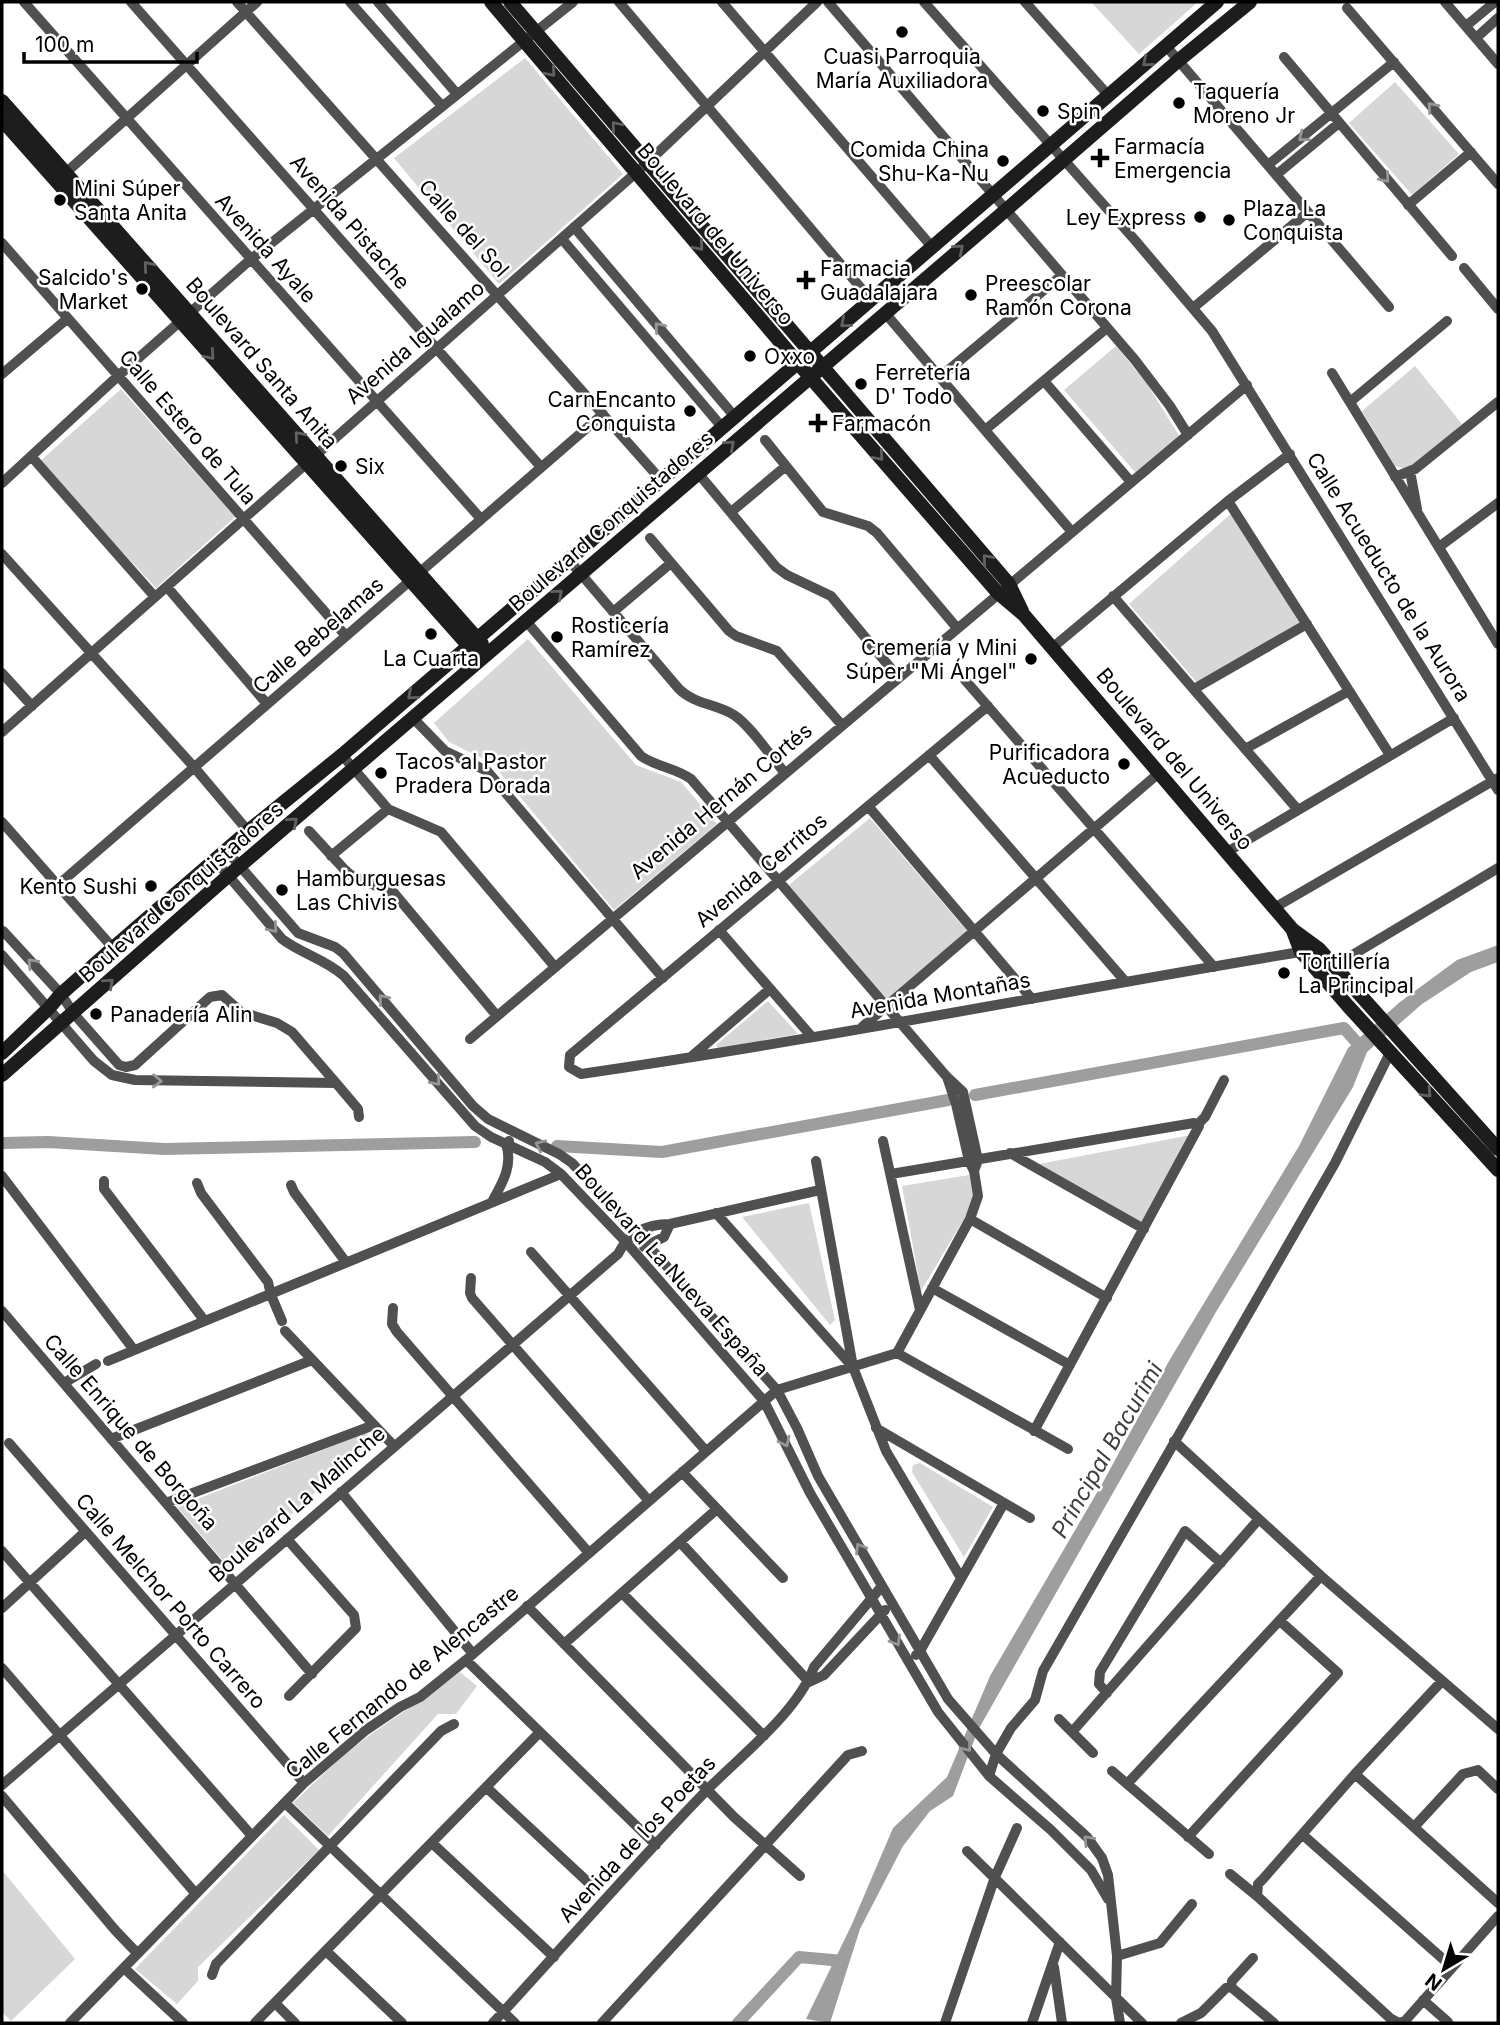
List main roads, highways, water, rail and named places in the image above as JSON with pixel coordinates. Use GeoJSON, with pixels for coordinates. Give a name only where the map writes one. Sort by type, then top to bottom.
{"type":"FeatureCollection","features":[{"type":"Feature","properties":{"kind":"waterway"},"geometry":{"type":"LineString","coordinates":[[975,1095],[1344,1028],[1359,1045]]}},
{"type":"Feature","properties":{"kind":"waterway"},"geometry":{"type":"LineString","coordinates":[[557,1146],[662,1152],[948,1100]]}},
{"type":"Feature","properties":{"kind":"waterway"},"geometry":{"type":"LineString","coordinates":[[2,1143],[48,1142],[164,1149],[475,1142]]}},
{"type":"Feature","properties":{"kind":"waterway"},"geometry":{"type":"LineString","coordinates":[[738,2023],[799,1957],[843,1961]]}},
{"type":"Feature","properties":{"kind":"place","name":"Cuasi Parroquia María Auxiliadora"},"geometry":{"type":"Point","coordinates":[902,32]}},
{"type":"Feature","properties":{"kind":"place","name":"Taquería Moreno Jr"},"geometry":{"type":"Point","coordinates":[1179,103]}},
{"type":"Feature","properties":{"kind":"place","name":"Spin"},"geometry":{"type":"Point","coordinates":[1043,111]}},
{"type":"Feature","properties":{"kind":"place","name":"Farmacía Emergencia"},"geometry":{"type":"Point","coordinates":[1100,158]}},
{"type":"Feature","properties":{"kind":"place","name":"Comida China Shu-Ka-Nu"},"geometry":{"type":"Point","coordinates":[1003,161]}},
{"type":"Feature","properties":{"kind":"place","name":"Mini Súper Santa Anita"},"geometry":{"type":"Point","coordinates":[60,200]}},
{"type":"Feature","properties":{"kind":"place","name":"Ley Express"},"geometry":{"type":"Point","coordinates":[1200,217]}},
{"type":"Feature","properties":{"kind":"place","name":"Plaza La Conquista"},"geometry":{"type":"Point","coordinates":[1229,220]}},
{"type":"Feature","properties":{"kind":"place","name":"Farmacia Guadalajara"},"geometry":{"type":"Point","coordinates":[806,280]}},
{"type":"Feature","properties":{"kind":"place","name":"Salcido's Market"},"geometry":{"type":"Point","coordinates":[142,289]}},
{"type":"Feature","properties":{"kind":"place","name":"Preescolar Ramón Corona"},"geometry":{"type":"Point","coordinates":[971,295]}},
{"type":"Feature","properties":{"kind":"place","name":"Oxxo"},"geometry":{"type":"Point","coordinates":[750,356]}},
{"type":"Feature","properties":{"kind":"place","name":"Ferretería D' Todo"},"geometry":{"type":"Point","coordinates":[861,384]}},
{"type":"Feature","properties":{"kind":"place","name":"CarnEncanto Conquista"},"geometry":{"type":"Point","coordinates":[690,411]}},
{"type":"Feature","properties":{"kind":"place","name":"Farmacón"},"geometry":{"type":"Point","coordinates":[818,423]}},
{"type":"Feature","properties":{"kind":"place","name":"Six"},"geometry":{"type":"Point","coordinates":[341,466]}},
{"type":"Feature","properties":{"kind":"place","name":"La Cuarta"},"geometry":{"type":"Point","coordinates":[431,634]}},
{"type":"Feature","properties":{"kind":"place","name":"Rosticería Ramírez"},"geometry":{"type":"Point","coordinates":[557,637]}},
{"type":"Feature","properties":{"kind":"place","name":"Cremería y Mini Súper \"Mi Ángel\""},"geometry":{"type":"Point","coordinates":[1031,659]}},
{"type":"Feature","properties":{"kind":"place","name":"Purificadora Acueducto"},"geometry":{"type":"Point","coordinates":[1124,764]}},
{"type":"Feature","properties":{"kind":"place","name":"Tacos al Pastor Pradera Dorada"},"geometry":{"type":"Point","coordinates":[381,773]}},
{"type":"Feature","properties":{"kind":"place","name":"Kento Sushi"},"geometry":{"type":"Point","coordinates":[151,886]}},
{"type":"Feature","properties":{"kind":"place","name":"Hamburguesas Las Chivis"},"geometry":{"type":"Point","coordinates":[282,890]}},
{"type":"Feature","properties":{"kind":"place","name":"Tortillería La Principal"},"geometry":{"type":"Point","coordinates":[1284,973]}},
{"type":"Feature","properties":{"kind":"place","name":"Panadería Alin"},"geometry":{"type":"Point","coordinates":[96,1014]}},
{"type":"Feature","properties":{"kind":"water label","name":"Principal Bacurimi"},"geometry":{"type":"Point","coordinates":[1107,1450]}}]}
